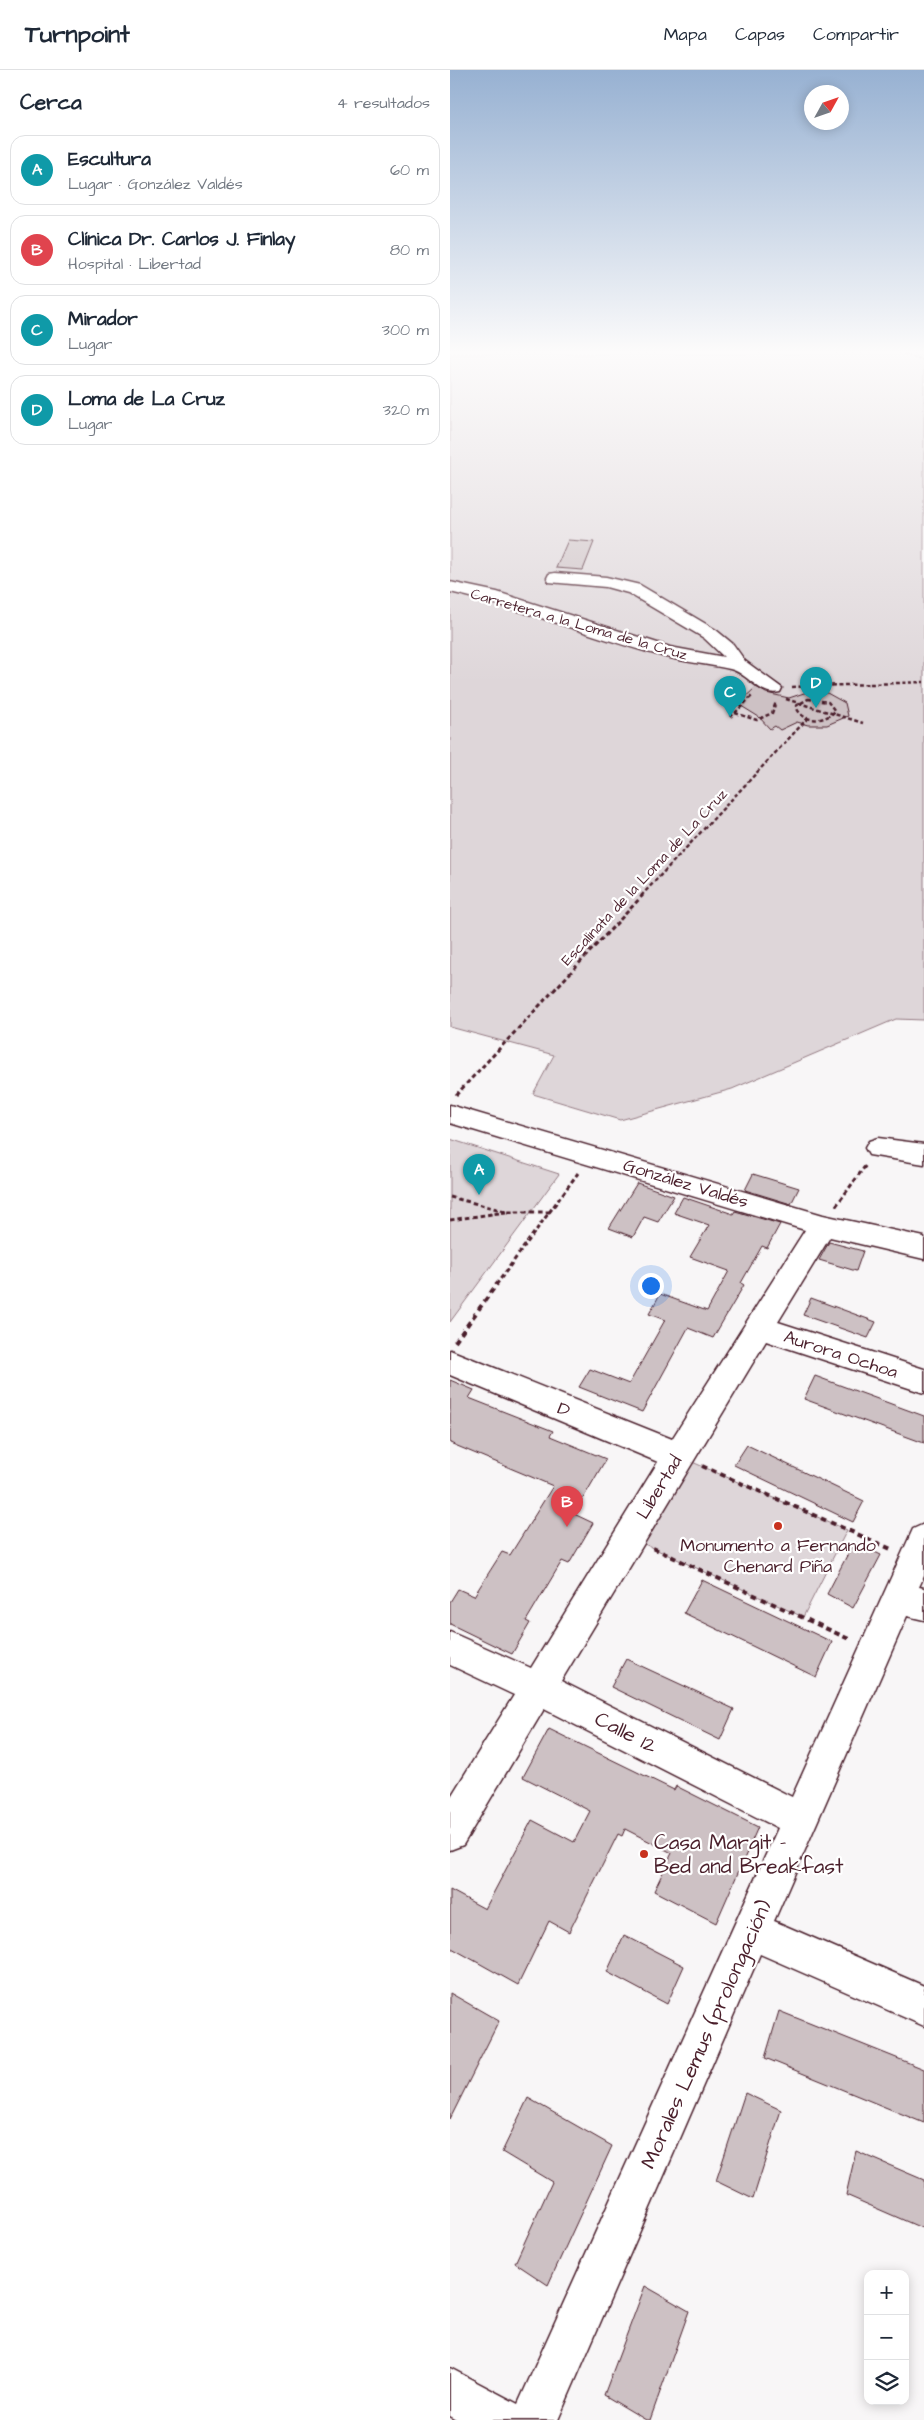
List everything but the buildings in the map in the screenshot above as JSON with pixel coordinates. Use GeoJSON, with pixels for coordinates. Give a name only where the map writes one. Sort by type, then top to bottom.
{"type":"FeatureCollection","features":[{"type":"Feature","properties":{"kind":"street"},"geometry":{"type":"LineString","coordinates":[[555,578],[606,582],[634,589],[710,634],[727,648],[738,666],[774,694]]}},
{"type":"Feature","properties":{"kind":"street","name":"Carretera a la Loma de la Cruz"},"geometry":{"type":"LineString","coordinates":[[450,587],[491,596],[667,652],[738,666]]}},
{"type":"Feature","properties":{"kind":"street","name":"González Valdés"},"geometry":{"type":"LineString","coordinates":[[450,1114],[591,1154],[823,1225],[924,1248]]}},
{"type":"Feature","properties":{"kind":"street"},"geometry":{"type":"LineString","coordinates":[[878,1148],[924,1154]]}},
{"type":"Feature","properties":{"kind":"street","name":"Libertad"},"geometry":{"type":"LineString","coordinates":[[450,1832],[628,1537],[823,1225]]}},
{"type":"Feature","properties":{"kind":"street","name":"Aurora Ochoa"},"geometry":{"type":"LineString","coordinates":[[758,1327],[924,1381]]}},
{"type":"Feature","properties":{"kind":"street","name":"D"},"geometry":{"type":"LineString","coordinates":[[450,1362],[678,1456]]}},
{"type":"Feature","properties":{"kind":"street","name":"Morales Lemus (prolongación)"},"geometry":{"type":"LineString","coordinates":[[535,2420],[752,1931],[874,1650],[911,1601],[919,1549]]}},
{"type":"Feature","properties":{"kind":"street","name":"Calle 12"},"geometry":{"type":"LineString","coordinates":[[450,1648],[536,1687],[800,1820]]}},
{"type":"Feature","properties":{"kind":"street"},"geometry":{"type":"LineString","coordinates":[[752,1931],[924,2006]]}},
{"type":"Feature","properties":{"kind":"street"},"geometry":{"type":"LineString","coordinates":[[450,2391],[502,2420]]}},
{"type":"Feature","properties":{"kind":"path"},"geometry":{"type":"LineString","coordinates":[[730,717],[774,694],[924,682]]}},
{"type":"Feature","properties":{"kind":"path"},"geometry":{"type":"LineString","coordinates":[[774,694],[863,724]]}},
{"type":"Feature","properties":{"kind":"path"},"geometry":{"type":"LineString","coordinates":[[735,713],[757,720],[772,712],[774,694]]}},
{"type":"Feature","properties":{"kind":"path"},"geometry":{"type":"LineString","coordinates":[[808,699],[821,699],[835,707],[833,714],[820,720],[798,714],[796,706],[798,703],[808,699]]}},
{"type":"Feature","properties":{"kind":"path","name":"Escalinata de la Loma de La Cruz"},"geometry":{"type":"LineString","coordinates":[[450,1101],[808,718]]}},
{"type":"Feature","properties":{"kind":"path"},"geometry":{"type":"LineString","coordinates":[[823,1225],[878,1148]]}},
{"type":"Feature","properties":{"kind":"path"},"geometry":{"type":"LineString","coordinates":[[450,1348],[591,1154]]}},
{"type":"Feature","properties":{"kind":"path"},"geometry":{"type":"LineString","coordinates":[[450,1197],[509,1212]]}},
{"type":"Feature","properties":{"kind":"path"},"geometry":{"type":"LineString","coordinates":[[450,1220],[509,1212],[550,1212]]}},
{"type":"Feature","properties":{"kind":"path"},"geometry":{"type":"LineString","coordinates":[[678,1456],[919,1549]]}},
{"type":"Feature","properties":{"kind":"path"},"geometry":{"type":"LineString","coordinates":[[628,1537],[874,1650]]}},
{"type":"Feature","properties":{"kind":"shaded area"},"geometry":{"type":"Polygon","coordinates":[[[450,464],[924,464],[924,1020],[896,1019],[732,1089],[620,1120],[533,1094],[554,1055],[450,1027],[450,464]]]}},
{"type":"Feature","properties":{"kind":"shaded area"},"geometry":{"type":"Polygon","coordinates":[[[450,1139],[559,1174],[450,1322],[450,1139]]]}},
{"type":"Feature","properties":{"kind":"shaded area"},"geometry":{"type":"Polygon","coordinates":[[[690,1461],[847,1530],[803,1617],[642,1543],[690,1461]]]}},
{"type":"Feature","properties":{"kind":"place","name":"Loma de La Cruz"},"geometry":{"type":"Point","coordinates":[816,708]}},
{"type":"Feature","properties":{"kind":"place","name":"Mirador"},"geometry":{"type":"Point","coordinates":[730,717]}},
{"type":"Feature","properties":{"kind":"place","name":"Escultura"},"geometry":{"type":"Point","coordinates":[479,1195]}},
{"type":"Feature","properties":{"kind":"place","name":"Monumento a Fernando Chenard Piña"},"geometry":{"type":"Point","coordinates":[778,1526]}},
{"type":"Feature","properties":{"kind":"place","name":"Clínica Dr. Carlos J. Finlay"},"geometry":{"type":"Point","coordinates":[567,1527]}},
{"type":"Feature","properties":{"kind":"place","name":"Casa Margit - Bed and Breakfast"},"geometry":{"type":"Point","coordinates":[644,1854]}}]}
